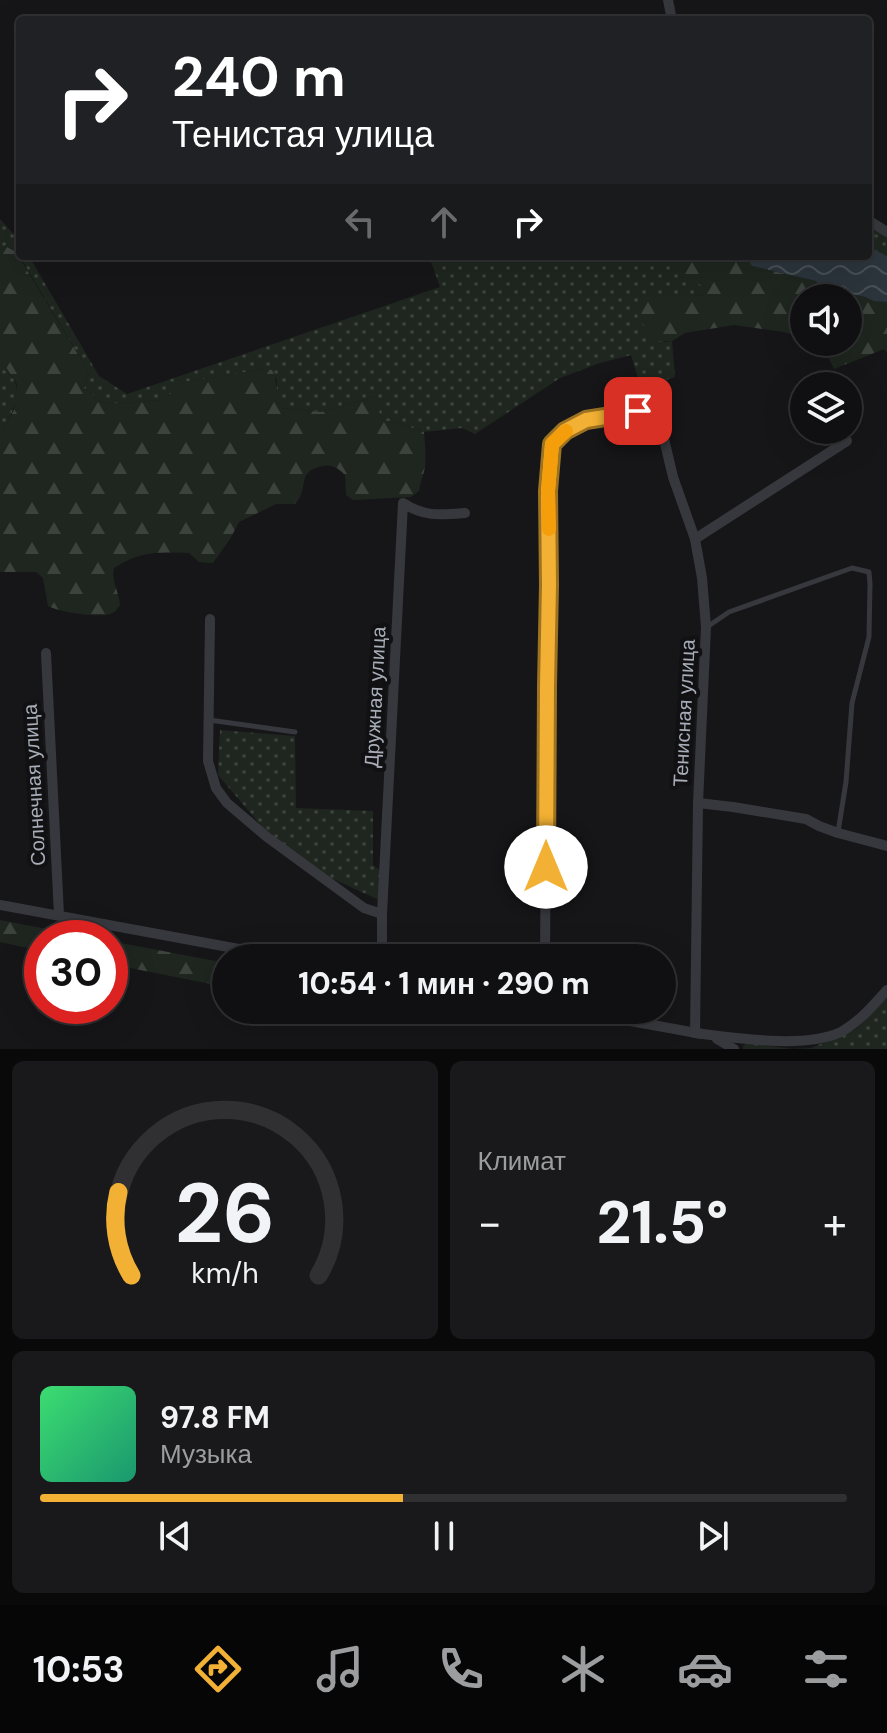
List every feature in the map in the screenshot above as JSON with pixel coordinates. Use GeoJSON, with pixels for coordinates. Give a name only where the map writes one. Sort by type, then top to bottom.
{"type":"FeatureCollection","features":[{"type":"Feature","properties":{"kind":"street","name":"Тенисная улица"},"geometry":{"type":"LineString","coordinates":[[545,944],[548,491],[552,444],[565,431],[586,420],[605,417],[622,419],[638,411],[664,439],[673,477],[695,539],[702,578],[706,627],[698,803],[695,1033]]}},
{"type":"Feature","properties":{"kind":"street"},"geometry":{"type":"LineString","coordinates":[[695,539],[842,444]]}},
{"type":"Feature","properties":{"kind":"street","name":"Дружная улица"},"geometry":{"type":"LineString","coordinates":[[382,944],[403,503],[418,513],[465,513]]}},
{"type":"Feature","properties":{"kind":"street"},"geometry":{"type":"LineString","coordinates":[[210,619],[208,761],[216,788],[227,803],[267,837],[364,908],[382,914]]}},
{"type":"Feature","properties":{"kind":"street","name":"Солнечная улица"},"geometry":{"type":"LineString","coordinates":[[46,653],[59,915]]}},
{"type":"Feature","properties":{"kind":"street"},"geometry":{"type":"LineString","coordinates":[[698,803],[806,819],[838,833],[887,846]]}},
{"type":"Feature","properties":{"kind":"street"},"geometry":{"type":"LineString","coordinates":[[0,905],[213,944]]}},
{"type":"Feature","properties":{"kind":"street"},"geometry":{"type":"LineString","coordinates":[[695,1033],[788,1043],[817,1041],[840,1033],[865,1015],[887,990]]}},
{"type":"Feature","properties":{"kind":"street"},"geometry":{"type":"LineString","coordinates":[[646,1024],[712,1036],[734,1049]]}},
{"type":"Feature","properties":{"kind":"lane"},"geometry":{"type":"LineString","coordinates":[[706,627],[729,612],[852,568],[869,572],[869,637],[852,703],[846,782],[838,833]]}},
{"type":"Feature","properties":{"kind":"lane"},"geometry":{"type":"LineString","coordinates":[[208,720],[295,732]]}},
{"type":"Feature","properties":{"kind":"green space"},"geometry":{"type":"Polygon","coordinates":[[[0,219],[16,237],[16,252],[7,247],[0,250],[0,219]]]}},
{"type":"Feature","properties":{"kind":"green space"},"geometry":{"type":"Polygon","coordinates":[[[872,229],[887,237],[887,256],[872,250],[872,229]]]}},
{"type":"Feature","properties":{"kind":"green space"},"geometry":{"type":"Polygon","coordinates":[[[7,247],[16,252],[16,260],[21,260],[88,371],[84,388],[100,401],[109,404],[161,400],[184,382],[263,369],[272,370],[282,408],[321,412],[377,396],[383,403],[379,412],[383,421],[393,421],[424,432],[425,466],[419,491],[411,497],[353,500],[346,495],[345,475],[335,467],[322,466],[308,472],[295,504],[276,504],[239,522],[213,563],[199,562],[189,553],[141,556],[114,568],[120,605],[114,612],[88,615],[48,606],[43,578],[36,572],[0,572],[0,436],[14,410],[17,384],[2,361],[0,350],[0,250],[7,247]]]}},
{"type":"Feature","properties":{"kind":"green space"},"geometry":{"type":"Polygon","coordinates":[[[22,260],[31,260],[99,376],[127,394],[440,287],[430,260],[668,260],[684,277],[706,289],[702,295],[687,296],[664,342],[672,341],[675,377],[641,388],[631,355],[600,363],[560,378],[475,434],[462,428],[424,432],[393,421],[383,421],[377,396],[321,412],[282,408],[276,399],[277,379],[263,369],[185,382],[161,400],[109,404],[84,388],[88,371],[22,260]]]}},
{"type":"Feature","properties":{"kind":"green space"},"geometry":{"type":"Polygon","coordinates":[[[670,260],[749,260],[752,266],[816,281],[818,284],[790,284],[790,334],[734,325],[685,333],[672,341],[656,341],[637,315],[641,306],[654,296],[702,295],[705,288],[673,269],[670,260]]]}},
{"type":"Feature","properties":{"kind":"green space"},"geometry":{"type":"Polygon","coordinates":[[[862,297],[887,302],[887,352],[884,349],[834,369],[828,356],[862,356],[862,297]]]}},
{"type":"Feature","properties":{"kind":"green space"},"geometry":{"type":"Polygon","coordinates":[[[0,350],[17,394],[0,436],[0,350]]]}},
{"type":"Feature","properties":{"kind":"green space"},"geometry":{"type":"Polygon","coordinates":[[[220,730],[295,736],[296,808],[373,811],[373,865],[381,871],[379,900],[331,878],[264,829],[218,775],[220,730]]]}},
{"type":"Feature","properties":{"kind":"green space"},"geometry":{"type":"Polygon","coordinates":[[[0,920],[24,925],[24,947],[0,942],[0,920]]]}},
{"type":"Feature","properties":{"kind":"green space"},"geometry":{"type":"Polygon","coordinates":[[[128,944],[212,960],[212,984],[128,968],[128,944]]]}},
{"type":"Feature","properties":{"kind":"green space"},"geometry":{"type":"Polygon","coordinates":[[[887,997],[887,1049],[793,1049],[811,1048],[856,1029],[887,997]]]}},
{"type":"Feature","properties":{"kind":"green space"},"geometry":{"type":"Polygon","coordinates":[[[747,1043],[793,1049],[743,1049],[743,1046],[747,1043]]]}},
{"type":"Feature","properties":{"kind":"water"},"geometry":{"type":"Polygon","coordinates":[[[872,250],[887,256],[887,302],[862,296],[862,284],[818,284],[816,281],[752,266],[748,260],[872,260],[872,250]]]}},
{"type":"Feature","properties":{"kind":"slow traffic"},"geometry":{"type":"LineString","coordinates":[[549,529],[552,444],[566,431]]}},
{"type":"Feature","properties":{"kind":"route"},"geometry":{"type":"LineString","coordinates":[[546,867],[548,491],[552,444],[565,431],[586,420],[605,417],[622,419],[638,411]]}}]}
